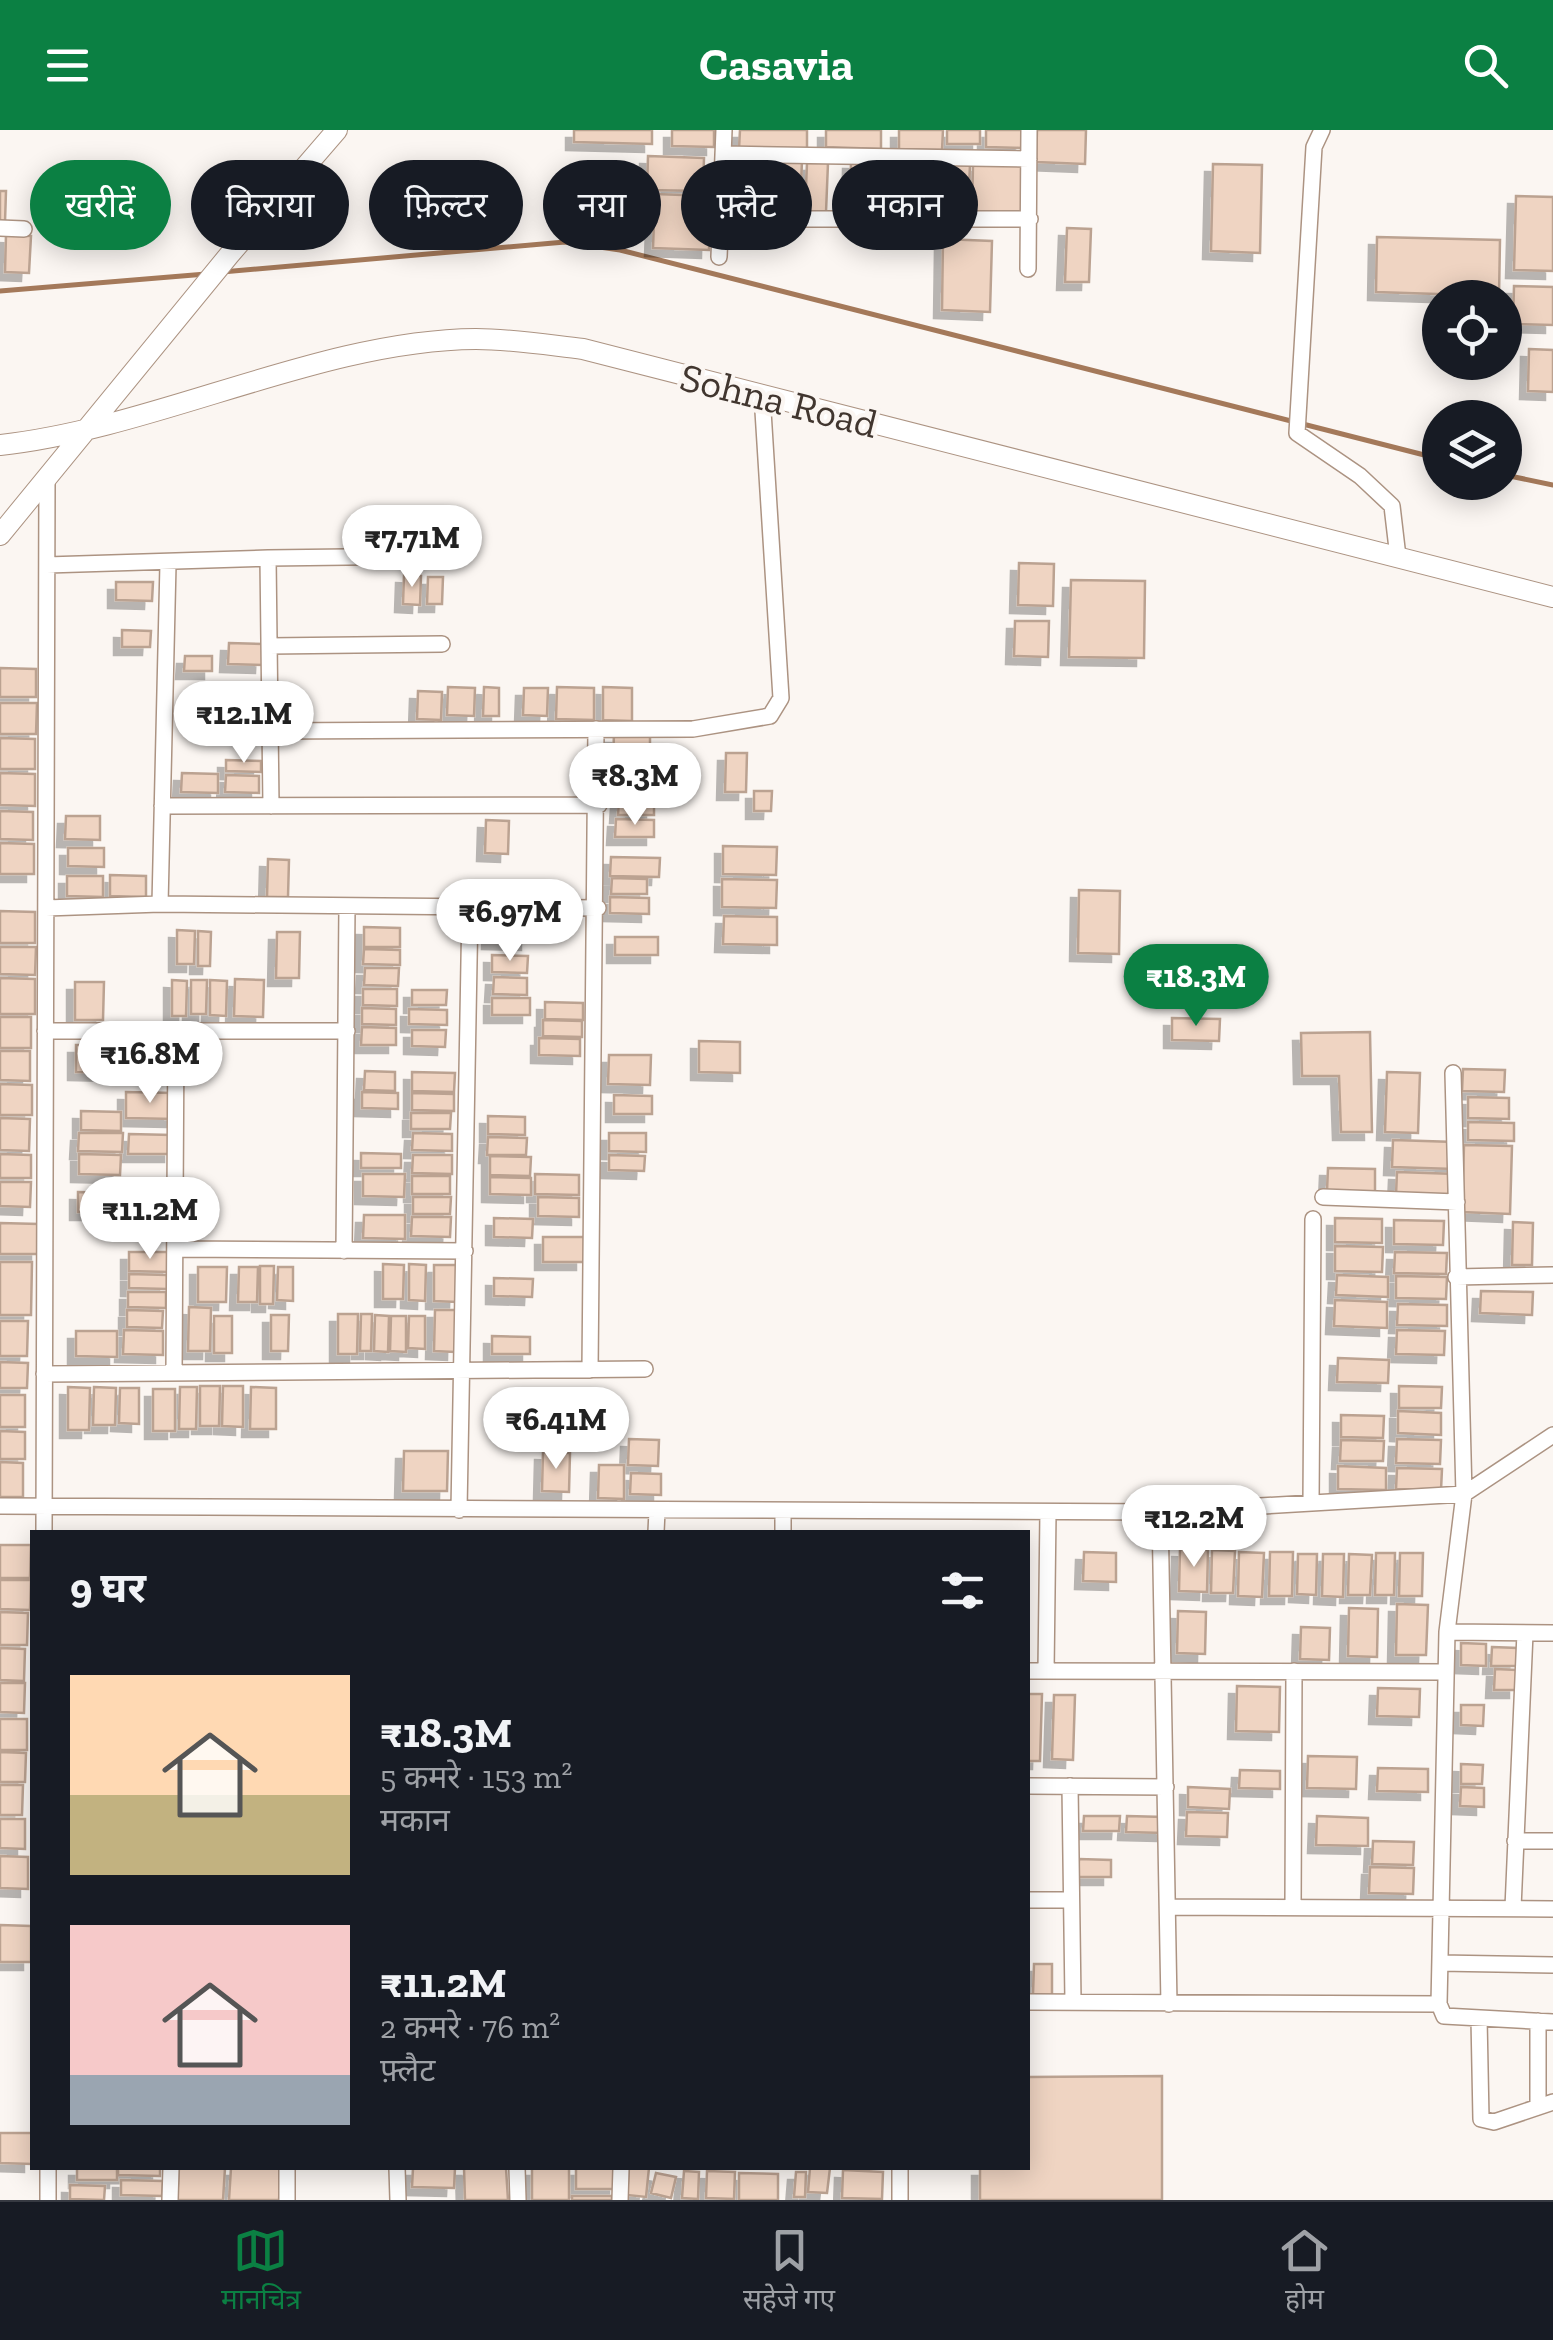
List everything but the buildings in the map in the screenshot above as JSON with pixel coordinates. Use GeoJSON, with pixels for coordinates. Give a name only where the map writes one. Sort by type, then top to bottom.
{"type":"FeatureCollection","features":[{"type":"Feature","properties":{"kind":"main road"},"geometry":{"type":"LineString","coordinates":[[0,536],[230,254],[337,130]]}},
{"type":"Feature","properties":{"kind":"main road","name":"Sohna Road"},"geometry":{"type":"LineString","coordinates":[[0,445],[90,430],[341,360],[474,339],[583,349],[1553,597]]}},
{"type":"Feature","properties":{"kind":"street"},"geometry":{"type":"LineString","coordinates":[[723,160],[724,130]]}},
{"type":"Feature","properties":{"kind":"street"},"geometry":{"type":"LineString","coordinates":[[1028,269],[1029,130]]}},
{"type":"Feature","properties":{"kind":"street"},"geometry":{"type":"LineString","coordinates":[[1322,130],[1314,147],[1297,434],[1360,476],[1392,506],[1398,557]]}},
{"type":"Feature","properties":{"kind":"street"},"geometry":{"type":"LineString","coordinates":[[723,154],[1029,158]]}},
{"type":"Feature","properties":{"kind":"street"},"geometry":{"type":"LineString","coordinates":[[812,218],[1030,219]]}},
{"type":"Feature","properties":{"kind":"street"},"geometry":{"type":"LineString","coordinates":[[0,228],[24,230]]}},
{"type":"Feature","properties":{"kind":"street"},"geometry":{"type":"LineString","coordinates":[[719,250],[719,256]]}},
{"type":"Feature","properties":{"kind":"street"},"geometry":{"type":"LineString","coordinates":[[270,730],[692,729],[770,716],[780,698],[762,395]]}},
{"type":"Feature","properties":{"kind":"street"},"geometry":{"type":"LineString","coordinates":[[44,1530],[48,480]]}},
{"type":"Feature","properties":{"kind":"street"},"geometry":{"type":"LineString","coordinates":[[47,565],[428,556]]}},
{"type":"Feature","properties":{"kind":"street"},"geometry":{"type":"LineString","coordinates":[[268,558],[271,806]]}},
{"type":"Feature","properties":{"kind":"street"},"geometry":{"type":"LineString","coordinates":[[160,904],[168,564]]}},
{"type":"Feature","properties":{"kind":"street"},"geometry":{"type":"LineString","coordinates":[[269,646],[442,644]]}},
{"type":"Feature","properties":{"kind":"street"},"geometry":{"type":"LineString","coordinates":[[590,1370],[599,805],[596,729]]}},
{"type":"Feature","properties":{"kind":"street"},"geometry":{"type":"LineString","coordinates":[[162,806],[599,805]]}},
{"type":"Feature","properties":{"kind":"street"},"geometry":{"type":"LineString","coordinates":[[46,908],[160,904],[598,908]]}},
{"type":"Feature","properties":{"kind":"street"},"geometry":{"type":"LineString","coordinates":[[344,1251],[348,906]]}},
{"type":"Feature","properties":{"kind":"street"},"geometry":{"type":"LineString","coordinates":[[459,1510],[470,907]]}},
{"type":"Feature","properties":{"kind":"street"},"geometry":{"type":"LineString","coordinates":[[46,1031],[347,1031]]}},
{"type":"Feature","properties":{"kind":"street"},"geometry":{"type":"LineString","coordinates":[[174,1373],[176,1031]]}},
{"type":"Feature","properties":{"kind":"street"},"geometry":{"type":"LineString","coordinates":[[1453,1074],[1464,1494],[1447,1632],[1439,2004],[1444,2016],[1479,2018],[1545,2022],[1546,2105],[1494,2122],[1479,2116],[1479,2018]]}},
{"type":"Feature","properties":{"kind":"street"},"geometry":{"type":"LineString","coordinates":[[1323,1197],[1457,1202]]}},
{"type":"Feature","properties":{"kind":"street"},"geometry":{"type":"LineString","coordinates":[[1311,1503],[1314,1220]]}},
{"type":"Feature","properties":{"kind":"street"},"geometry":{"type":"LineString","coordinates":[[174,1250],[465,1251]]}},
{"type":"Feature","properties":{"kind":"street"},"geometry":{"type":"LineString","coordinates":[[1456,1277],[1553,1275]]}},
{"type":"Feature","properties":{"kind":"street"},"geometry":{"type":"LineString","coordinates":[[44,1374],[645,1369]]}},
{"type":"Feature","properties":{"kind":"street"},"geometry":{"type":"LineString","coordinates":[[0,1506],[1160,1512],[1464,1494],[1553,1435]]}},
{"type":"Feature","properties":{"kind":"street"},"geometry":{"type":"LineString","coordinates":[[656,1510],[656,1530]]}},
{"type":"Feature","properties":{"kind":"street"},"geometry":{"type":"LineString","coordinates":[[783,1530],[784,1511]]}},
{"type":"Feature","properties":{"kind":"street"},"geometry":{"type":"LineString","coordinates":[[1046,1671],[1048,1512]]}},
{"type":"Feature","properties":{"kind":"street"},"geometry":{"type":"LineString","coordinates":[[1160,1512],[1169,2004]]}},
{"type":"Feature","properties":{"kind":"street"},"geometry":{"type":"LineString","coordinates":[[1447,1632],[1553,1633]]}},
{"type":"Feature","properties":{"kind":"street"},"geometry":{"type":"LineString","coordinates":[[1514,1908],[1526,1633]]}},
{"type":"Feature","properties":{"kind":"street"},"geometry":{"type":"LineString","coordinates":[[1030,1671],[1446,1672]]}},
{"type":"Feature","properties":{"kind":"street"},"geometry":{"type":"LineString","coordinates":[[1293,1907],[1294,1671]]}},
{"type":"Feature","properties":{"kind":"street"},"geometry":{"type":"LineString","coordinates":[[1030,1786],[1166,1787]]}},
{"type":"Feature","properties":{"kind":"street"},"geometry":{"type":"LineString","coordinates":[[1070,1786],[1073,2001]]}},
{"type":"Feature","properties":{"kind":"street"},"geometry":{"type":"LineString","coordinates":[[1515,1840],[1553,1841]]}},
{"type":"Feature","properties":{"kind":"street"},"geometry":{"type":"LineString","coordinates":[[1030,1900],[1070,1900]]}},
{"type":"Feature","properties":{"kind":"street"},"geometry":{"type":"LineString","coordinates":[[1168,1907],[1553,1909]]}},
{"type":"Feature","properties":{"kind":"street"},"geometry":{"type":"LineString","coordinates":[[1440,1963],[1553,1966]]}},
{"type":"Feature","properties":{"kind":"street"},"geometry":{"type":"LineString","coordinates":[[1030,2002],[1439,2004]]}},
{"type":"Feature","properties":{"kind":"street"},"geometry":{"type":"LineString","coordinates":[[48,2170],[48,2200]]}},
{"type":"Feature","properties":{"kind":"street"},"geometry":{"type":"LineString","coordinates":[[170,2200],[171,2170]]}},
{"type":"Feature","properties":{"kind":"street"},"geometry":{"type":"LineString","coordinates":[[287,2170],[287,2200]]}},
{"type":"Feature","properties":{"kind":"street"},"geometry":{"type":"LineString","coordinates":[[397,2170],[398,2200]]}},
{"type":"Feature","properties":{"kind":"street"},"geometry":{"type":"LineString","coordinates":[[517,2170],[518,2200]]}},
{"type":"Feature","properties":{"kind":"street"},"geometry":{"type":"LineString","coordinates":[[620,2200],[621,2170]]}},
{"type":"Feature","properties":{"kind":"street"},"geometry":{"type":"LineString","coordinates":[[900,2170],[900,2200]]}},
{"type":"Feature","properties":{"kind":"waterway"},"geometry":{"type":"LineString","coordinates":[[222,272],[565,242],[620,250],[1422,454]]}},
{"type":"Feature","properties":{"kind":"waterway"},"geometry":{"type":"LineString","coordinates":[[0,291],[206,274]]}},
{"type":"Feature","properties":{"kind":"waterway"},"geometry":{"type":"LineString","coordinates":[[1522,479],[1553,485]]}}]}
